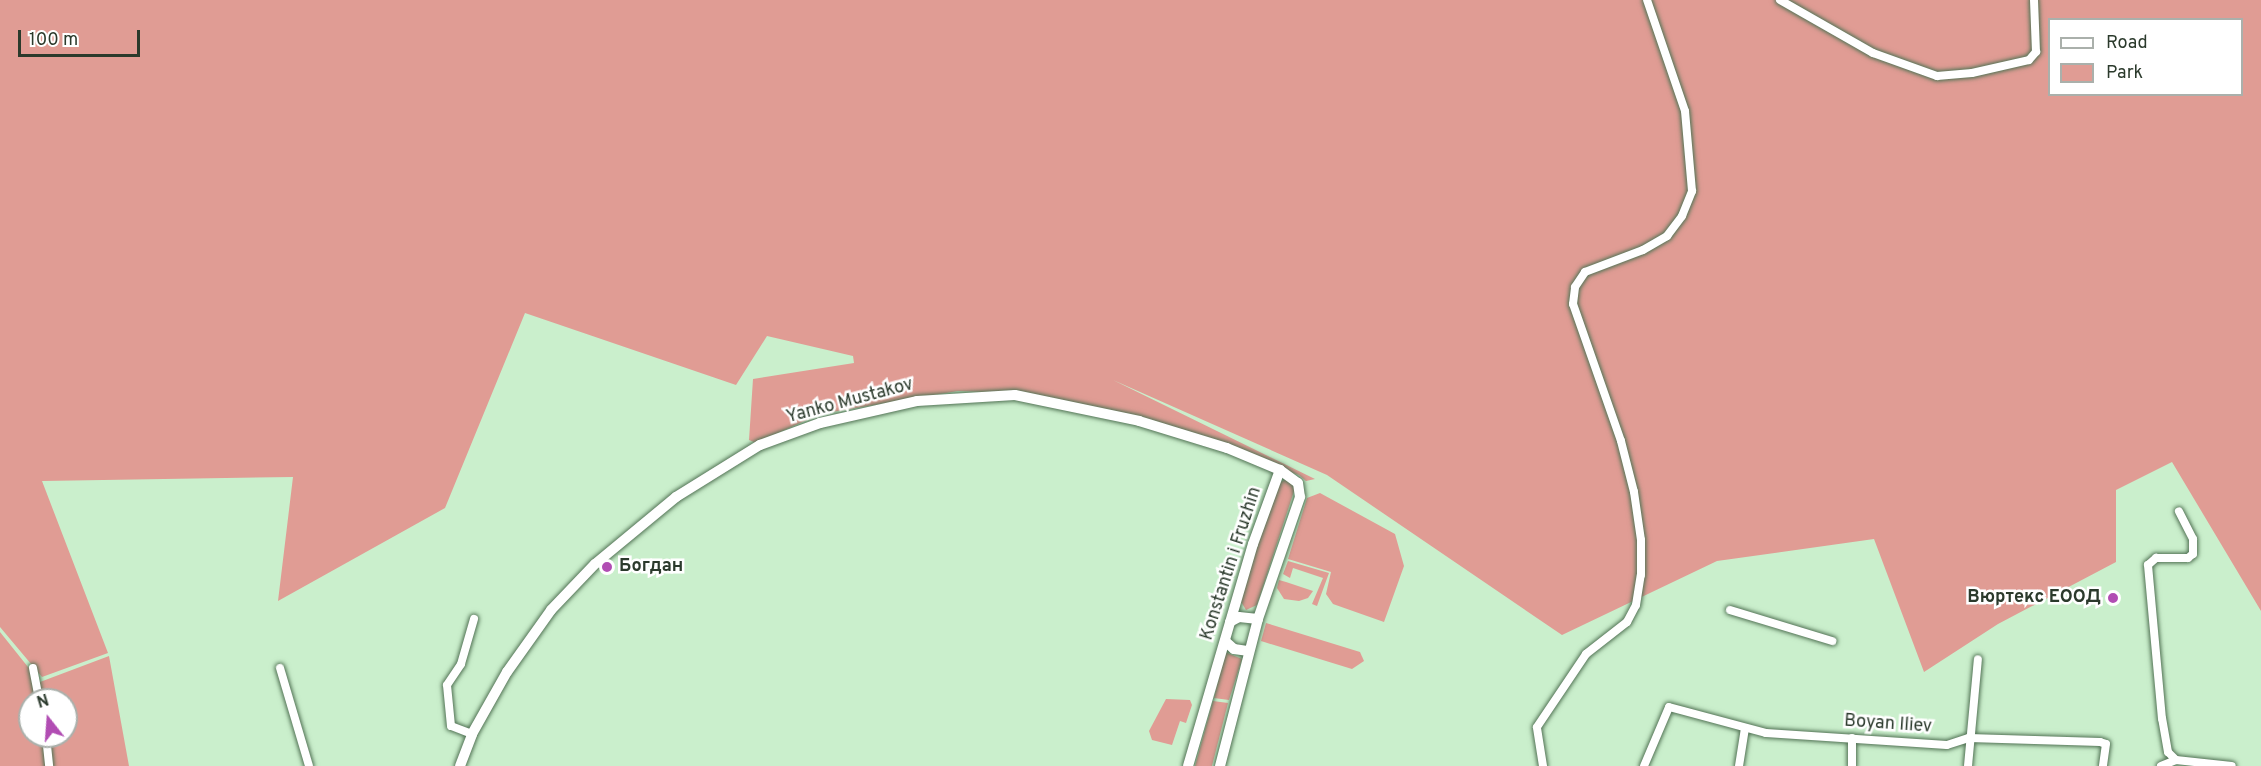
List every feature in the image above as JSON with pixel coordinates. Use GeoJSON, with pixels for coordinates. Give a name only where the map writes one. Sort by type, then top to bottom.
{"type":"FeatureCollection","features":[{"type":"Feature","properties":{"kind":"street"},"geometry":{"type":"LineString","coordinates":[[1543,766],[1537,727],[1586,654],[1627,622],[1636,605],[1641,575],[1641,540],[1634,492],[1621,441],[1573,304],[1575,287],[1585,272],[1643,250],[1667,236],[1682,216],[1692,191],[1685,111],[1647,0]]}},
{"type":"Feature","properties":{"kind":"street"},"geometry":{"type":"LineString","coordinates":[[1780,0],[1873,54],[1936,76],[1983,71],[2029,60],[2036,52],[2034,0]]}},
{"type":"Feature","properties":{"kind":"street","name":"Yanko Mustakov"},"geometry":{"type":"LineString","coordinates":[[460,766],[472,734],[507,672],[551,610],[639,525],[760,446],[820,423],[917,400],[1015,395],[1139,421],[1227,448],[1280,470]]}},
{"type":"Feature","properties":{"kind":"street","name":"Konstantin i Fruzhin"},"geometry":{"type":"LineString","coordinates":[[1188,766],[1230,622],[1280,470],[1298,483],[1299,497],[1254,632],[1220,766]]}},
{"type":"Feature","properties":{"kind":"street"},"geometry":{"type":"LineString","coordinates":[[2176,760],[2168,752],[2162,719],[2148,565],[2156,558],[2177,560],[2193,554],[2193,539],[2179,511]]}},
{"type":"Feature","properties":{"kind":"street"},"geometry":{"type":"LineString","coordinates":[[1730,610],[1832,641]]}},
{"type":"Feature","properties":{"kind":"street"},"geometry":{"type":"LineString","coordinates":[[1230,622],[1244,617],[1258,619]]}},
{"type":"Feature","properties":{"kind":"street"},"geometry":{"type":"LineString","coordinates":[[1244,617],[1254,632]]}},
{"type":"Feature","properties":{"kind":"street"},"geometry":{"type":"LineString","coordinates":[[472,734],[452,726],[447,685],[461,664],[474,619]]}},
{"type":"Feature","properties":{"kind":"street"},"geometry":{"type":"LineString","coordinates":[[1225,641],[1234,649],[1249,651]]}},
{"type":"Feature","properties":{"kind":"street"},"geometry":{"type":"LineString","coordinates":[[1968,766],[1978,660]]}},
{"type":"Feature","properties":{"kind":"street"},"geometry":{"type":"LineString","coordinates":[[33,668],[37,688]]}},
{"type":"Feature","properties":{"kind":"street"},"geometry":{"type":"LineString","coordinates":[[280,668],[309,766]]}},
{"type":"Feature","properties":{"kind":"street","name":"Boyan Iliev"},"geometry":{"type":"LineString","coordinates":[[1644,766],[1669,707],[1745,730],[1947,745],[1969,738],[2106,744],[2103,766]]}},
{"type":"Feature","properties":{"kind":"street"},"geometry":{"type":"LineString","coordinates":[[1739,766],[1745,730]]}},
{"type":"Feature","properties":{"kind":"street"},"geometry":{"type":"LineString","coordinates":[[1852,738],[1852,766]]}},
{"type":"Feature","properties":{"kind":"street"},"geometry":{"type":"LineString","coordinates":[[47,748],[49,766]]}},
{"type":"Feature","properties":{"kind":"street"},"geometry":{"type":"LineString","coordinates":[[2161,766],[2176,760],[2232,766]]}},
{"type":"Feature","properties":{"kind":"green space"},"geometry":{"type":"Polygon","coordinates":[[[0,0],[2261,0],[2261,611],[2172,462],[2116,490],[2116,562],[1998,624],[1924,672],[1874,539],[1717,561],[1562,635],[1327,475],[1113,380],[1315,479],[1306,481],[1299,475],[1161,425],[1014,393],[958,391],[820,414],[756,443],[749,440],[753,379],[854,363],[853,356],[767,336],[736,385],[525,313],[445,508],[278,601],[293,477],[42,481],[108,653],[42,677],[0,627],[0,0]]]}},
{"type":"Feature","properties":{"kind":"green space"},"geometry":{"type":"Polygon","coordinates":[[[1288,478],[1295,488],[1257,605],[1246,610],[1240,600],[1276,485],[1288,478]]]}},
{"type":"Feature","properties":{"kind":"green space"},"geometry":{"type":"Polygon","coordinates":[[[1320,493],[1395,534],[1404,566],[1384,622],[1333,604],[1326,594],[1331,572],[1288,559],[1307,498],[1320,493]]]}},
{"type":"Feature","properties":{"kind":"green space"},"geometry":{"type":"Polygon","coordinates":[[[1288,561],[1329,573],[1317,606],[1312,604],[1323,578],[1293,568],[1290,578],[1283,574],[1288,561]]]}},
{"type":"Feature","properties":{"kind":"green space"},"geometry":{"type":"Polygon","coordinates":[[[1279,580],[1313,591],[1308,598],[1299,601],[1284,599],[1277,588],[1279,580]]]}},
{"type":"Feature","properties":{"kind":"green space"},"geometry":{"type":"Polygon","coordinates":[[[1266,623],[1360,652],[1364,661],[1352,669],[1261,641],[1266,623]]]}},
{"type":"Feature","properties":{"kind":"green space"},"geometry":{"type":"Polygon","coordinates":[[[0,632],[40,682],[109,656],[129,766],[0,766],[0,632]]]}},
{"type":"Feature","properties":{"kind":"green space"},"geometry":{"type":"Polygon","coordinates":[[[1225,652],[1242,659],[1229,700],[1214,698],[1225,652]]]}},
{"type":"Feature","properties":{"kind":"green space"},"geometry":{"type":"Polygon","coordinates":[[[1166,699],[1190,700],[1192,705],[1186,723],[1180,721],[1172,745],[1152,740],[1149,731],[1166,699]]]}},
{"type":"Feature","properties":{"kind":"green space"},"geometry":{"type":"Polygon","coordinates":[[[1213,701],[1228,703],[1212,766],[1195,766],[1213,701]]]}},
{"type":"Feature","properties":{"kind":"place","name":"Богдан"},"geometry":{"type":"Point","coordinates":[607,567]}},
{"type":"Feature","properties":{"kind":"place","name":"Вюртекс ЕООД"},"geometry":{"type":"Point","coordinates":[2113,598]}}]}
